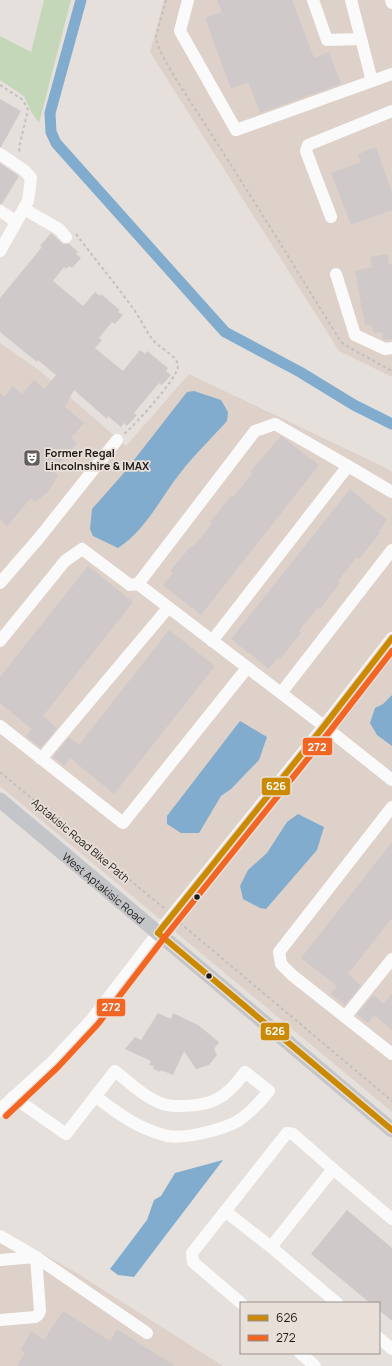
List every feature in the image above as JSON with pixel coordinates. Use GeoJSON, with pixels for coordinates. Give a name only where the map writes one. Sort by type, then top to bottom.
{"type":"FeatureCollection","features":[{"type":"Feature","properties":{"kind":"main road","name":"West Aptakisic Road"},"geometry":{"type":"LineString","coordinates":[[0,800],[392,1130]]}},
{"type":"Feature","properties":{"kind":"street"},"geometry":{"type":"LineString","coordinates":[[188,0],[180,31],[236,130],[392,74]]}},
{"type":"Feature","properties":{"kind":"street"},"geometry":{"type":"LineString","coordinates":[[313,0],[327,40],[362,39]]}},
{"type":"Feature","properties":{"kind":"street"},"geometry":{"type":"LineString","coordinates":[[351,0],[372,81]]}},
{"type":"Feature","properties":{"kind":"street"},"geometry":{"type":"LineString","coordinates":[[331,217],[306,151],[308,145],[392,111]]}},
{"type":"Feature","properties":{"kind":"street"},"geometry":{"type":"LineString","coordinates":[[0,154],[25,171],[31,178],[28,201],[0,251]]}},
{"type":"Feature","properties":{"kind":"street"},"geometry":{"type":"LineString","coordinates":[[24,209],[69,233]]}},
{"type":"Feature","properties":{"kind":"street"},"geometry":{"type":"LineString","coordinates":[[0,211],[10,218],[15,225]]}},
{"type":"Feature","properties":{"kind":"street"},"geometry":{"type":"LineString","coordinates":[[336,274],[355,335],[385,349],[392,348]]}},
{"type":"Feature","properties":{"kind":"street"},"geometry":{"type":"LineString","coordinates":[[0,641],[65,561],[82,550],[130,585],[138,584],[255,431],[275,424],[392,492]]}},
{"type":"Feature","properties":{"kind":"street"},"geometry":{"type":"LineString","coordinates":[[0,583],[39,538],[117,440]]}},
{"type":"Feature","properties":{"kind":"street"},"geometry":{"type":"LineString","coordinates":[[212,641],[348,466]]}},
{"type":"Feature","properties":{"kind":"street"},"geometry":{"type":"LineString","coordinates":[[281,693],[392,550]]}},
{"type":"Feature","properties":{"kind":"street"},"geometry":{"type":"LineString","coordinates":[[138,584],[324,726],[392,780]]}},
{"type":"Feature","properties":{"kind":"street"},"geometry":{"type":"LineString","coordinates":[[41,759],[168,608]]}},
{"type":"Feature","properties":{"kind":"street"},"geometry":{"type":"LineString","coordinates":[[0,1111],[13,1097],[52,1062],[92,1019],[158,932],[324,726],[392,638]]}},
{"type":"Feature","properties":{"kind":"street"},"geometry":{"type":"LineString","coordinates":[[0,726],[123,823],[247,668]]}},
{"type":"Feature","properties":{"kind":"street"},"geometry":{"type":"LineString","coordinates":[[392,807],[279,952],[281,964],[292,976],[392,1054]]}},
{"type":"Feature","properties":{"kind":"street"},"geometry":{"type":"LineString","coordinates":[[345,1017],[392,959]]}},
{"type":"Feature","properties":{"kind":"street"},"geometry":{"type":"LineString","coordinates":[[13,1097],[66,1134],[95,1096],[115,1071],[145,1094],[163,1104],[186,1107],[216,1100],[235,1085],[246,1072],[269,1091],[253,1109],[238,1121],[218,1129],[191,1135],[168,1136],[144,1128],[126,1119],[95,1096]]}},
{"type":"Feature","properties":{"kind":"street"},"geometry":{"type":"LineString","coordinates":[[240,1302],[192,1262],[192,1253],[287,1133],[293,1134],[392,1219]]}},
{"type":"Feature","properties":{"kind":"street"},"geometry":{"type":"LineString","coordinates":[[271,1247],[333,1169]]}},
{"type":"Feature","properties":{"kind":"street"},"geometry":{"type":"LineString","coordinates":[[225,1212],[271,1247],[336,1302]]}},
{"type":"Feature","properties":{"kind":"street"},"geometry":{"type":"LineString","coordinates":[[0,1236],[36,1257],[147,1333]]}},
{"type":"Feature","properties":{"kind":"street"},"geometry":{"type":"LineString","coordinates":[[0,1260],[36,1257]]}},
{"type":"Feature","properties":{"kind":"street"},"geometry":{"type":"LineString","coordinates":[[0,1320],[35,1317],[38,1315],[40,1311],[36,1257]]}},
{"type":"Feature","properties":{"kind":"street"},"geometry":{"type":"LineString","coordinates":[[380,1339],[392,1349]]}},
{"type":"Feature","properties":{"kind":"street"},"geometry":{"type":"LineString","coordinates":[[301,1354],[315,1366]]}},
{"type":"Feature","properties":{"kind":"path"},"geometry":{"type":"LineString","coordinates":[[166,0],[156,41],[171,69],[274,232],[342,344],[392,371]]}},
{"type":"Feature","properties":{"kind":"path"},"geometry":{"type":"LineString","coordinates":[[0,85],[23,100],[28,110],[20,143],[19,158],[25,171]]}},
{"type":"Feature","properties":{"kind":"path"},"geometry":{"type":"LineString","coordinates":[[69,233],[132,306],[153,340],[178,363],[177,372],[168,385],[132,428],[117,440]]}},
{"type":"Feature","properties":{"kind":"path","name":"Aptakisic Road Bike Path"},"geometry":{"type":"LineString","coordinates":[[0,772],[163,908]]}},
{"type":"Feature","properties":{"kind":"path"},"geometry":{"type":"LineString","coordinates":[[189,930],[392,1101]]}},
{"type":"Feature","properties":{"kind":"shaded area"},"geometry":{"type":"Polygon","coordinates":[[[164,0],[392,0],[392,377],[339,351],[150,52],[164,0]]]}},
{"type":"Feature","properties":{"kind":"shaded area"},"geometry":{"type":"Polygon","coordinates":[[[0,343],[39,370],[126,446],[189,374],[392,472],[392,1112],[0,786],[0,343]]]}},
{"type":"Feature","properties":{"kind":"shaded area"},"geometry":{"type":"Polygon","coordinates":[[[0,1230],[75,1272],[223,1366],[0,1366],[0,1230]]]}},
{"type":"Feature","properties":{"kind":"green space"},"geometry":{"type":"Polygon","coordinates":[[[44,0],[71,0],[39,123],[30,110],[24,96],[0,80],[0,36],[31,52],[44,0]]]}},
{"type":"Feature","properties":{"kind":"water"},"geometry":{"type":"Polygon","coordinates":[[[194,391],[221,400],[228,412],[227,421],[186,465],[145,523],[128,541],[118,548],[93,536],[90,529],[92,509],[123,474],[187,392],[194,391]]]}},
{"type":"Feature","properties":{"kind":"water"},"geometry":{"type":"Polygon","coordinates":[[[392,695],[392,746],[377,735],[370,723],[375,708],[383,704],[392,695]]]}},
{"type":"Feature","properties":{"kind":"water"},"geometry":{"type":"Polygon","coordinates":[[[240,721],[267,737],[259,760],[231,789],[221,796],[199,833],[181,833],[167,824],[167,816],[240,721]]]}},
{"type":"Feature","properties":{"kind":"water"},"geometry":{"type":"Polygon","coordinates":[[[298,814],[324,827],[317,850],[266,909],[260,908],[243,899],[240,886],[248,870],[267,853],[287,822],[298,814]]]}},
{"type":"Feature","properties":{"kind":"water"},"geometry":{"type":"Polygon","coordinates":[[[223,1160],[134,1277],[118,1275],[110,1269],[147,1220],[154,1200],[161,1196],[175,1173],[223,1160]]]}},
{"type":"Feature","properties":{"kind":"building"},"geometry":{"type":"Polygon","coordinates":[[[217,0],[292,0],[314,58],[329,52],[341,84],[260,113],[248,82],[231,89],[205,18],[222,12],[217,0]]]}},
{"type":"Feature","properties":{"kind":"building"},"geometry":{"type":"Polygon","coordinates":[[[0,99],[21,111],[1,147],[0,147],[0,99]]]}},
{"type":"Feature","properties":{"kind":"building"},"geometry":{"type":"Polygon","coordinates":[[[376,147],[392,193],[392,210],[351,225],[331,173],[361,162],[358,154],[376,147]]]}},
{"type":"Feature","properties":{"kind":"building"},"geometry":{"type":"Polygon","coordinates":[[[0,163],[19,176],[2,204],[0,204],[0,163]]]}},
{"type":"Feature","properties":{"kind":"building"},"geometry":{"type":"Polygon","coordinates":[[[51,233],[63,244],[69,244],[78,252],[76,254],[81,258],[72,268],[69,266],[66,269],[64,267],[53,281],[83,306],[95,292],[100,296],[101,294],[120,310],[118,312],[123,315],[115,324],[112,322],[99,338],[102,340],[95,348],[123,371],[140,350],[145,354],[147,351],[168,368],[166,371],[171,375],[162,385],[159,383],[134,413],[137,415],[127,426],[124,423],[121,427],[108,416],[107,419],[74,390],[65,407],[84,423],[71,438],[77,443],[53,471],[58,476],[48,492],[35,502],[31,498],[7,526],[0,520],[0,393],[4,397],[13,386],[22,394],[34,380],[44,389],[56,375],[38,360],[37,362],[0,332],[0,298],[42,247],[40,246],[51,233]]]}},
{"type":"Feature","properties":{"kind":"building"},"geometry":{"type":"Polygon","coordinates":[[[388,254],[389,265],[392,264],[392,339],[383,340],[382,332],[374,333],[372,325],[365,325],[355,271],[372,267],[370,257],[388,254]]]}},
{"type":"Feature","properties":{"kind":"building"},"geometry":{"type":"Polygon","coordinates":[[[281,436],[319,465],[201,615],[163,585],[173,573],[170,571],[212,524],[210,522],[231,496],[233,497],[252,474],[250,472],[281,436]]]}},
{"type":"Feature","properties":{"kind":"building"},"geometry":{"type":"Polygon","coordinates":[[[350,489],[387,520],[378,532],[380,533],[359,559],[357,557],[338,581],[340,583],[320,609],[317,608],[299,631],[301,633],[280,659],[278,657],[269,669],[231,639],[350,489]]]}},
{"type":"Feature","properties":{"kind":"building"},"geometry":{"type":"Polygon","coordinates":[[[88,566],[133,602],[43,716],[57,728],[41,748],[26,736],[32,729],[0,703],[0,677],[88,566]]]}},
{"type":"Feature","properties":{"kind":"building"},"geometry":{"type":"Polygon","coordinates":[[[169,630],[215,666],[114,794],[70,758],[64,766],[53,757],[69,737],[79,745],[169,630]]]}},
{"type":"Feature","properties":{"kind":"building"},"geometry":{"type":"Polygon","coordinates":[[[392,842],[392,918],[348,974],[361,986],[345,1005],[331,994],[337,986],[301,958],[392,842]]]}},
{"type":"Feature","properties":{"kind":"building"},"geometry":{"type":"Polygon","coordinates":[[[392,993],[392,1030],[374,1015],[368,1023],[357,1014],[373,995],[384,1004],[392,993]]]}},
{"type":"Feature","properties":{"kind":"building"},"geometry":{"type":"Polygon","coordinates":[[[158,1013],[171,1019],[173,1013],[198,1025],[219,1042],[214,1049],[217,1055],[209,1065],[196,1069],[184,1051],[173,1075],[161,1070],[160,1072],[153,1069],[154,1066],[149,1065],[151,1061],[125,1049],[135,1037],[141,1040],[158,1013]]]}},
{"type":"Feature","properties":{"kind":"building"},"geometry":{"type":"Polygon","coordinates":[[[347,1210],[392,1248],[392,1321],[380,1311],[380,1302],[369,1302],[311,1254],[347,1210]]]}},
{"type":"Feature","properties":{"kind":"building"},"geometry":{"type":"Polygon","coordinates":[[[63,1311],[110,1341],[117,1329],[175,1366],[17,1366],[25,1353],[21,1350],[31,1331],[44,1340],[63,1311]]]}},
{"type":"Feature","properties":{"kind":"waterway"},"geometry":{"type":"LineString","coordinates":[[81,0],[50,113],[51,132],[56,143],[225,332],[300,372],[354,405],[392,424]]}},
{"type":"Feature","properties":{"kind":"transit line","name":"626"},"geometry":{"type":"LineString","coordinates":[[158,933],[324,726],[392,638]]}},
{"type":"Feature","properties":{"kind":"transit line","name":"272"},"geometry":{"type":"LineString","coordinates":[[6,1116],[58,1067],[98,1024],[164,938],[330,731],[392,651]]}},
{"type":"Feature","properties":{"kind":"transit line","name":"626"},"geometry":{"type":"LineString","coordinates":[[158,933],[392,1130]]}},
{"type":"Feature","properties":{"kind":"place","name":"Former Regal Lincolnshire & IMAX"},"geometry":{"type":"Point","coordinates":[32,458]}}]}
